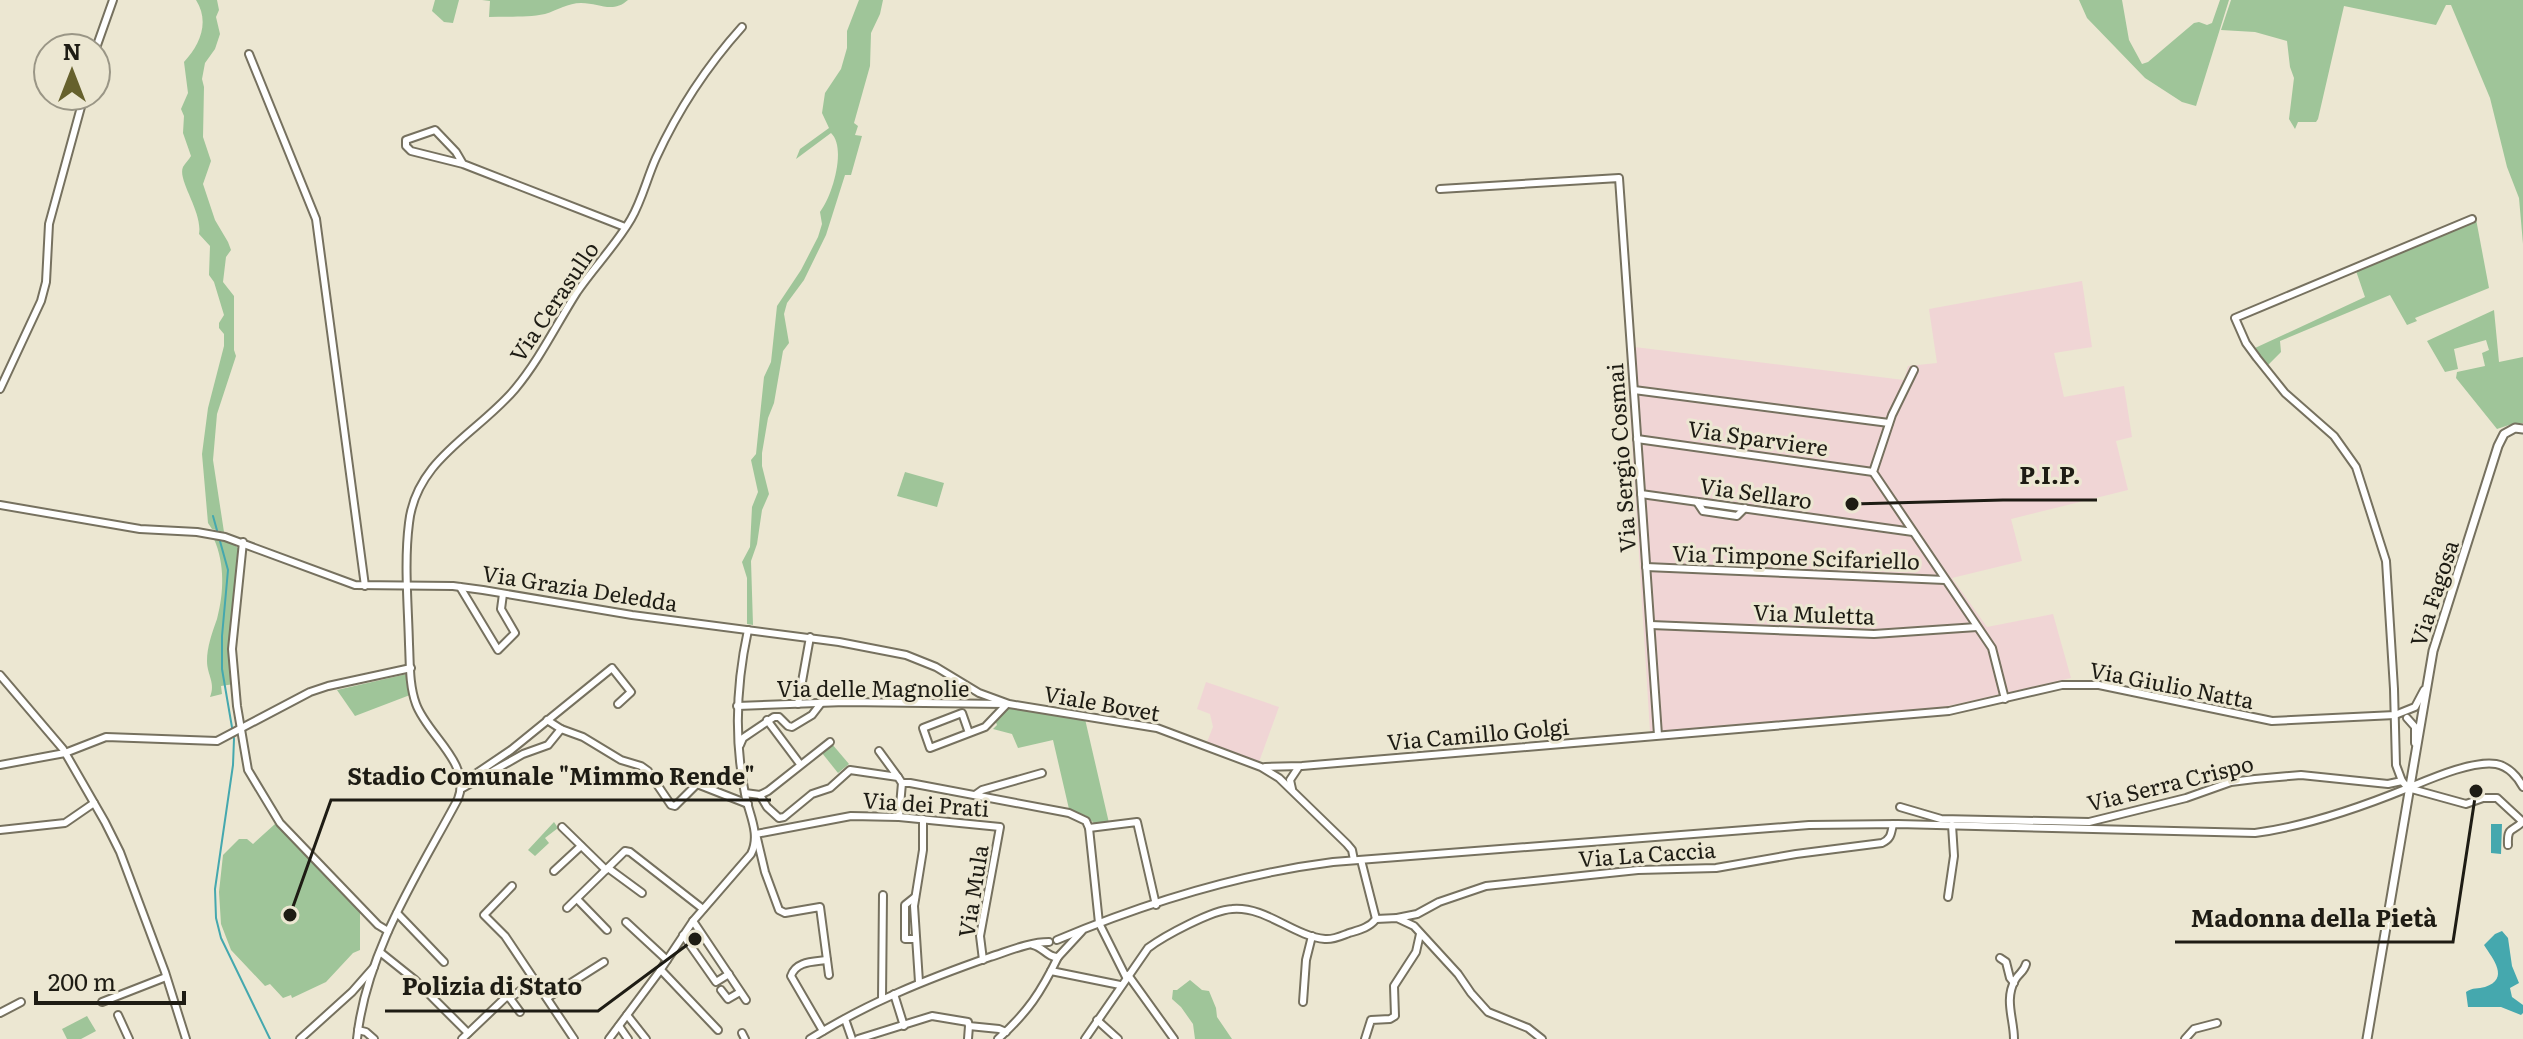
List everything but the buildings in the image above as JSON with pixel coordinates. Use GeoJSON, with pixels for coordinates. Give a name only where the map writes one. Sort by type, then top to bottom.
{"type":"FeatureCollection","features":[{"type":"Feature","properties":{"kind":"main road","name":"Via Fagosa"},"geometry":{"type":"LineString","coordinates":[[2367,1039],[2425,689],[2443,614],[2498,446],[2504,434],[2515,428],[2523,429]]}},
{"type":"Feature","properties":{"kind":"street"},"geometry":{"type":"LineString","coordinates":[[102,32],[113,0]]}},
{"type":"Feature","properties":{"kind":"street","name":"Via Cerasullo"},"geometry":{"type":"LineString","coordinates":[[461,779],[457,766],[425,722],[416,704],[407,588],[410,514],[414,501],[428,471],[514,390],[544,349],[578,292],[638,205],[657,156],[691,92],[742,27]]}},
{"type":"Feature","properties":{"kind":"street"},"geometry":{"type":"LineString","coordinates":[[249,54],[316,219],[365,586]]}},
{"type":"Feature","properties":{"kind":"street"},"geometry":{"type":"LineString","coordinates":[[0,389],[41,301],[46,282],[49,224],[80,112]]}},
{"type":"Feature","properties":{"kind":"street"},"geometry":{"type":"LineString","coordinates":[[463,164],[435,130],[406,140],[411,151],[463,164],[625,227]]}},
{"type":"Feature","properties":{"kind":"street","name":"Via Sergio Cosmai"},"geometry":{"type":"LineString","coordinates":[[1440,189],[1619,178],[1658,735]]}},
{"type":"Feature","properties":{"kind":"street"},"geometry":{"type":"LineString","coordinates":[[2472,219],[2235,318],[2246,343],[2285,393],[2334,436],[2356,467],[2386,561],[2396,765],[2402,781],[2408,788],[2466,804],[2483,798],[2497,798],[2504,802],[2523,821],[2510,829],[2508,845]]}},
{"type":"Feature","properties":{"kind":"street"},"geometry":{"type":"LineString","coordinates":[[1914,370],[1889,423],[1873,472],[1992,648],[2005,699]]}},
{"type":"Feature","properties":{"kind":"street"},"geometry":{"type":"LineString","coordinates":[[1634,390],[1889,423]]}},
{"type":"Feature","properties":{"kind":"street","name":"Via Sparviere"},"geometry":{"type":"LineString","coordinates":[[1637,439],[1873,472]]}},
{"type":"Feature","properties":{"kind":"street","name":"Via Sellaro"},"geometry":{"type":"LineString","coordinates":[[1641,494],[1913,532]]}},
{"type":"Feature","properties":{"kind":"street","name":"Via Grazia Deledda"},"geometry":{"type":"LineString","coordinates":[[0,505],[140,529],[212,534],[243,542],[345,582],[365,586],[460,587],[632,615],[810,637]]}},
{"type":"Feature","properties":{"kind":"street"},"geometry":{"type":"LineString","coordinates":[[243,542],[232,649],[248,770],[280,823],[378,925],[388,931]]}},
{"type":"Feature","properties":{"kind":"street","name":"Via Timpone Scifariello"},"geometry":{"type":"LineString","coordinates":[[1646,567],[1945,580]]}},
{"type":"Feature","properties":{"kind":"street"},"geometry":{"type":"LineString","coordinates":[[460,587],[498,650],[515,633],[501,609],[503,594]]}},
{"type":"Feature","properties":{"kind":"street","name":"Via Muletta"},"geometry":{"type":"LineString","coordinates":[[1651,625],[1874,634],[1977,627]]}},
{"type":"Feature","properties":{"kind":"street"},"geometry":{"type":"LineString","coordinates":[[748,630],[739,673],[737,706],[745,793],[765,872],[779,910],[785,913],[820,907],[829,975]]}},
{"type":"Feature","properties":{"kind":"street"},"geometry":{"type":"LineString","coordinates":[[798,704],[810,637]]}},
{"type":"Feature","properties":{"kind":"street","name":"Viale Bovet"},"geometry":{"type":"LineString","coordinates":[[810,637],[914,657],[979,693],[1009,704],[1157,728],[1261,767]]}},
{"type":"Feature","properties":{"kind":"street"},"geometry":{"type":"LineString","coordinates":[[0,765],[65,753],[106,737],[209,742],[328,686],[411,668]]}},
{"type":"Feature","properties":{"kind":"street"},"geometry":{"type":"LineString","coordinates":[[357,1039],[365,998],[388,931],[471,777],[526,739],[612,668],[631,692],[618,704]]}},
{"type":"Feature","properties":{"kind":"street"},"geometry":{"type":"LineString","coordinates":[[0,675],[65,753],[120,852],[186,1039]]}},
{"type":"Feature","properties":{"kind":"street","name":"Via Giulio Natta"},"geometry":{"type":"LineString","coordinates":[[1658,735],[1949,711],[2062,685],[2084,683],[2272,721],[2407,715]]}},
{"type":"Feature","properties":{"kind":"street"},"geometry":{"type":"LineString","coordinates":[[2407,715],[2419,702],[2425,689]]}},
{"type":"Feature","properties":{"kind":"street"},"geometry":{"type":"LineString","coordinates":[[966,705],[980,699],[979,693]]}},
{"type":"Feature","properties":{"kind":"street"},"geometry":{"type":"LineString","coordinates":[[739,748],[743,738],[767,720],[779,717],[792,727],[812,715],[822,702]]}},
{"type":"Feature","properties":{"kind":"street","name":"Via delle Magnolie"},"geometry":{"type":"LineString","coordinates":[[737,706],[822,702],[1009,704]]}},
{"type":"Feature","properties":{"kind":"street"},"geometry":{"type":"LineString","coordinates":[[969,733],[962,713],[923,728],[930,748],[969,733],[990,723],[1000,709],[1009,704]]}},
{"type":"Feature","properties":{"kind":"street"},"geometry":{"type":"LineString","coordinates":[[986,705],[991,712],[990,723]]}},
{"type":"Feature","properties":{"kind":"street"},"geometry":{"type":"LineString","coordinates":[[2407,715],[2421,715]]}},
{"type":"Feature","properties":{"kind":"street"},"geometry":{"type":"LineString","coordinates":[[2407,715],[2415,727],[2415,746]]}},
{"type":"Feature","properties":{"kind":"street"},"geometry":{"type":"LineString","coordinates":[[547,720],[621,760],[641,766],[648,771],[671,805],[680,803],[697,784],[748,804]]}},
{"type":"Feature","properties":{"kind":"street"},"geometry":{"type":"LineString","coordinates":[[767,720],[800,764]]}},
{"type":"Feature","properties":{"kind":"street"},"geometry":{"type":"LineString","coordinates":[[464,788],[523,754],[548,745],[561,729]]}},
{"type":"Feature","properties":{"kind":"street","name":"Via Camillo Golgi"},"geometry":{"type":"LineString","coordinates":[[1261,767],[1658,735]]}},
{"type":"Feature","properties":{"kind":"street"},"geometry":{"type":"LineString","coordinates":[[745,793],[760,795],[830,742]]}},
{"type":"Feature","properties":{"kind":"street"},"geometry":{"type":"LineString","coordinates":[[879,751],[900,780],[899,817]]}},
{"type":"Feature","properties":{"kind":"street"},"geometry":{"type":"LineString","coordinates":[[810,1039],[919,982],[1030,944],[1053,941],[1156,905],[1255,875],[1290,868],[1357,860],[1809,825],[1952,825],[2255,833],[2291,828],[2446,774],[2489,764],[2509,771],[2523,787]]}},
{"type":"Feature","properties":{"kind":"street"},"geometry":{"type":"LineString","coordinates":[[1293,793],[1290,780],[1302,766]]}},
{"type":"Feature","properties":{"kind":"street"},"geometry":{"type":"LineString","coordinates":[[1261,767],[1279,778],[1352,850],[1376,919]]}},
{"type":"Feature","properties":{"kind":"street"},"geometry":{"type":"LineString","coordinates":[[760,795],[767,807],[779,818],[784,817],[812,794],[830,788],[850,770],[1069,813],[1086,821],[1099,923],[1127,976],[1174,1039]]}},
{"type":"Feature","properties":{"kind":"street"},"geometry":{"type":"LineString","coordinates":[[975,795],[982,790],[1042,773]]}},
{"type":"Feature","properties":{"kind":"street","name":"Via Serra Crispo"},"geometry":{"type":"LineString","coordinates":[[1900,807],[1941,819],[2089,822],[2186,798],[2231,782],[2301,775],[2388,784],[2402,781]]}},
{"type":"Feature","properties":{"kind":"street"},"geometry":{"type":"LineString","coordinates":[[464,788],[461,779],[471,777]]}},
{"type":"Feature","properties":{"kind":"street"},"geometry":{"type":"LineString","coordinates":[[0,830],[65,823],[94,803]]}},
{"type":"Feature","properties":{"kind":"street","name":"Via dei Prati"},"geometry":{"type":"LineString","coordinates":[[756,834],[851,816],[899,817],[1000,827]]}},
{"type":"Feature","properties":{"kind":"street"},"geometry":{"type":"LineString","coordinates":[[919,982],[915,897],[923,850],[923,819]]}},
{"type":"Feature","properties":{"kind":"street"},"geometry":{"type":"LineString","coordinates":[[1089,828],[1137,822],[1156,905]]}},
{"type":"Feature","properties":{"kind":"street","name":"Via La Caccia"},"geometry":{"type":"LineString","coordinates":[[1397,918],[1417,914],[1439,902],[1486,886],[1638,870],[1716,868],[1882,843],[1891,835],[1893,824]]}},
{"type":"Feature","properties":{"kind":"street"},"geometry":{"type":"LineString","coordinates":[[1948,897],[1954,856],[1952,825]]}},
{"type":"Feature","properties":{"kind":"street"},"geometry":{"type":"LineString","coordinates":[[562,827],[607,869],[642,893]]}},
{"type":"Feature","properties":{"kind":"street","name":"Via Mula"},"geometry":{"type":"LineString","coordinates":[[983,960],[980,936],[1000,827]]}},
{"type":"Feature","properties":{"kind":"street"},"geometry":{"type":"LineString","coordinates":[[609,1039],[693,921],[751,854],[756,834]]}},
{"type":"Feature","properties":{"kind":"street"},"geometry":{"type":"LineString","coordinates":[[554,871],[581,846]]}},
{"type":"Feature","properties":{"kind":"street"},"geometry":{"type":"LineString","coordinates":[[567,908],[620,854],[630,852],[703,909]]}},
{"type":"Feature","properties":{"kind":"street"},"geometry":{"type":"LineString","coordinates":[[512,886],[484,915],[505,936],[574,1039]]}},
{"type":"Feature","properties":{"kind":"street"},"geometry":{"type":"LineString","coordinates":[[882,999],[883,895]]}},
{"type":"Feature","properties":{"kind":"street"},"geometry":{"type":"LineString","coordinates":[[577,899],[607,930]]}},
{"type":"Feature","properties":{"kind":"street"},"geometry":{"type":"LineString","coordinates":[[1085,1039],[1140,955],[1158,940],[1220,911],[1241,909],[1279,920],[1327,940],[1368,927],[1376,919],[1397,918],[1414,926],[1488,1012],[1528,1028],[1542,1039]]}},
{"type":"Feature","properties":{"kind":"street"},"geometry":{"type":"LineString","coordinates":[[397,913],[444,962]]}},
{"type":"Feature","properties":{"kind":"street"},"geometry":{"type":"LineString","coordinates":[[693,921],[746,1000]]}},
{"type":"Feature","properties":{"kind":"street"},"geometry":{"type":"LineString","coordinates":[[626,922],[667,960]]}},
{"type":"Feature","properties":{"kind":"street"},"geometry":{"type":"LineString","coordinates":[[998,1039],[1034,1001],[1064,949],[1085,930]]}},
{"type":"Feature","properties":{"kind":"street"},"geometry":{"type":"LineString","coordinates":[[1365,1039],[1371,1020],[1395,1016],[1394,986],[1416,952],[1420,934]]}},
{"type":"Feature","properties":{"kind":"street"},"geometry":{"type":"LineString","coordinates":[[683,935],[716,982],[729,974]]}},
{"type":"Feature","properties":{"kind":"street"},"geometry":{"type":"LineString","coordinates":[[1303,1002],[1306,960],[1312,936]]}},
{"type":"Feature","properties":{"kind":"street"},"geometry":{"type":"LineString","coordinates":[[1049,974],[1046,946],[1053,941],[1061,942],[1064,949]]}},
{"type":"Feature","properties":{"kind":"street"},"geometry":{"type":"LineString","coordinates":[[695,951],[708,942]]}},
{"type":"Feature","properties":{"kind":"street"},"geometry":{"type":"LineString","coordinates":[[1030,944],[1058,957]]}},
{"type":"Feature","properties":{"kind":"street"},"geometry":{"type":"LineString","coordinates":[[380,952],[415,980],[466,1037],[498,1003],[535,980]]}},
{"type":"Feature","properties":{"kind":"street"},"geometry":{"type":"LineString","coordinates":[[2000,958],[2006,962],[2014,983]]}},
{"type":"Feature","properties":{"kind":"street"},"geometry":{"type":"LineString","coordinates":[[823,1034],[792,981],[791,972],[802,963],[827,960]]}},
{"type":"Feature","properties":{"kind":"street"},"geometry":{"type":"LineString","coordinates":[[547,998],[604,962]]}},
{"type":"Feature","properties":{"kind":"street"},"geometry":{"type":"LineString","coordinates":[[300,1039],[352,992],[376,964]]}},
{"type":"Feature","properties":{"kind":"street"},"geometry":{"type":"LineString","coordinates":[[2014,1039],[2010,1003],[2014,983],[2026,964]]}},
{"type":"Feature","properties":{"kind":"street"},"geometry":{"type":"LineString","coordinates":[[661,970],[718,1030]]}},
{"type":"Feature","properties":{"kind":"street"},"geometry":{"type":"LineString","coordinates":[[1049,974],[1120,985]]}},
{"type":"Feature","properties":{"kind":"street"},"geometry":{"type":"LineString","coordinates":[[102,1002],[166,977]]}},
{"type":"Feature","properties":{"kind":"street"},"geometry":{"type":"LineString","coordinates":[[361,981],[369,985]]}},
{"type":"Feature","properties":{"kind":"street"},"geometry":{"type":"LineString","coordinates":[[352,992],[369,985]]}},
{"type":"Feature","properties":{"kind":"street"},"geometry":{"type":"LineString","coordinates":[[721,990],[728,999],[740,992]]}},
{"type":"Feature","properties":{"kind":"street"},"geometry":{"type":"LineString","coordinates":[[352,992],[359,991],[365,998]]}},
{"type":"Feature","properties":{"kind":"street"},"geometry":{"type":"LineString","coordinates":[[894,994],[904,1026]]}},
{"type":"Feature","properties":{"kind":"street"},"geometry":{"type":"LineString","coordinates":[[509,997],[520,1012]]}},
{"type":"Feature","properties":{"kind":"street"},"geometry":{"type":"LineString","coordinates":[[0,1013],[21,1002]]}},
{"type":"Feature","properties":{"kind":"street"},"geometry":{"type":"LineString","coordinates":[[118,1015],[129,1039]]}},
{"type":"Feature","properties":{"kind":"street"},"geometry":{"type":"LineString","coordinates":[[627,1015],[646,1039]]}},
{"type":"Feature","properties":{"kind":"street"},"geometry":{"type":"LineString","coordinates":[[845,1019],[855,1039],[932,1016],[968,1022],[968,1039]]}},
{"type":"Feature","properties":{"kind":"street"},"geometry":{"type":"LineString","coordinates":[[1097,1020],[1118,1039]]}},
{"type":"Feature","properties":{"kind":"street"},"geometry":{"type":"LineString","coordinates":[[2185,1039],[2194,1029],[2217,1023]]}},
{"type":"Feature","properties":{"kind":"street"},"geometry":{"type":"LineString","coordinates":[[619,1026],[628,1039]]}},
{"type":"Feature","properties":{"kind":"street"},"geometry":{"type":"LineString","coordinates":[[969,1026],[1006,1032]]}},
{"type":"Feature","properties":{"kind":"street"},"geometry":{"type":"LineString","coordinates":[[895,1029],[899,1039]]}},
{"type":"Feature","properties":{"kind":"street"},"geometry":{"type":"LineString","coordinates":[[358,1030],[374,1039]]}},
{"type":"Feature","properties":{"kind":"shaded area"},"geometry":{"type":"Polygon","coordinates":[[[2082,281],[2092,347],[2054,353],[2064,397],[2124,386],[2132,437],[2116,441],[2128,490],[2011,519],[2022,561],[1952,578],[1987,627],[2053,614],[2071,678],[1944,707],[1650,732],[1626,346],[1904,380],[1908,366],[1937,363],[1929,309],[2082,281]]]}},
{"type":"Feature","properties":{"kind":"shaded area"},"geometry":{"type":"Polygon","coordinates":[[[1206,682],[1279,707],[1259,762],[1207,742],[1213,727],[1210,714],[1197,709],[1206,682]]]}},
{"type":"Feature","properties":{"kind":"green space"},"geometry":{"type":"Polygon","coordinates":[[[196,0],[217,0],[219,10],[216,17],[220,34],[215,49],[205,63],[202,79],[203,137],[211,161],[203,184],[215,220],[231,250],[226,257],[223,282],[234,296],[236,356],[217,414],[213,460],[224,532],[212,529],[208,523],[202,454],[208,408],[224,346],[224,334],[219,323],[224,315],[209,275],[210,246],[199,234],[197,216],[182,173],[191,156],[183,133],[184,116],[181,109],[188,93],[184,62],[199,41],[203,25],[196,0]]]}},
{"type":"Feature","properties":{"kind":"green space"},"geometry":{"type":"Polygon","coordinates":[[[435,0],[459,0],[453,23],[444,22],[432,11],[435,0]]]}},
{"type":"Feature","properties":{"kind":"green space"},"geometry":{"type":"Polygon","coordinates":[[[482,0],[628,0],[611,7],[576,3],[545,14],[489,17],[490,1],[482,0]]]}},
{"type":"Feature","properties":{"kind":"green space"},"geometry":{"type":"Polygon","coordinates":[[[859,0],[883,0],[871,33],[870,66],[854,123],[858,126],[855,135],[862,136],[851,175],[845,175],[826,235],[804,280],[787,303],[784,314],[789,343],[783,351],[762,453],[769,494],[762,510],[751,561],[753,625],[747,624],[747,578],[742,562],[750,547],[752,507],[758,492],[751,460],[756,454],[764,377],[771,362],[777,306],[818,237],[822,224],[820,212],[836,172],[836,140],[831,133],[796,159],[800,149],[829,128],[822,113],[825,93],[841,69],[847,48],[847,31],[859,0]]]}},
{"type":"Feature","properties":{"kind":"green space"},"geometry":{"type":"Polygon","coordinates":[[[2079,0],[2122,0],[2129,40],[2142,64],[2194,23],[2212,23],[2220,0],[2229,0],[2196,106],[2182,102],[2145,78],[2087,18],[2079,0]]]}},
{"type":"Feature","properties":{"kind":"green space"},"geometry":{"type":"Polygon","coordinates":[[[2231,0],[2523,0],[2523,244],[2519,198],[2507,167],[2490,98],[2451,5],[2446,5],[2436,25],[2344,6],[2318,119],[2316,122],[2298,122],[2295,129],[2289,119],[2294,78],[2287,41],[2255,32],[2221,30],[2231,0]]]}},
{"type":"Feature","properties":{"kind":"green space"},"geometry":{"type":"Polygon","coordinates":[[[2476,219],[2489,288],[2415,318],[2417,321],[2407,325],[2390,295],[2280,341],[2281,352],[2267,366],[2255,348],[2365,297],[2355,268],[2476,219]]]}},
{"type":"Feature","properties":{"kind":"green space"},"geometry":{"type":"Polygon","coordinates":[[[2494,310],[2499,362],[2523,357],[2523,423],[2497,429],[2456,378],[2457,372],[2485,366],[2482,353],[2489,350],[2486,340],[2454,349],[2458,369],[2445,372],[2427,341],[2494,310]]]}},
{"type":"Feature","properties":{"kind":"green space"},"geometry":{"type":"Polygon","coordinates":[[[905,472],[944,483],[937,507],[897,496],[905,472]]]}},
{"type":"Feature","properties":{"kind":"green space"},"geometry":{"type":"Polygon","coordinates":[[[214,539],[233,543],[238,548],[234,684],[221,686],[222,694],[210,697],[212,687],[207,656],[222,589],[222,568],[214,539]]]}},
{"type":"Feature","properties":{"kind":"green space"},"geometry":{"type":"Polygon","coordinates":[[[407,674],[410,695],[355,716],[337,690],[407,674]]]}},
{"type":"Feature","properties":{"kind":"green space"},"geometry":{"type":"Polygon","coordinates":[[[1006,708],[1085,719],[1109,823],[1095,824],[1086,816],[1069,809],[1053,740],[1018,748],[1012,734],[993,729],[997,725],[995,720],[1006,708]]]}},
{"type":"Feature","properties":{"kind":"green space"},"geometry":{"type":"Polygon","coordinates":[[[832,744],[849,764],[838,773],[822,753],[832,744]]]}},
{"type":"Feature","properties":{"kind":"green space"},"geometry":{"type":"Polygon","coordinates":[[[554,822],[558,828],[545,838],[549,843],[535,856],[528,850],[554,822]]]}},
{"type":"Feature","properties":{"kind":"green space"},"geometry":{"type":"Polygon","coordinates":[[[275,824],[360,909],[360,950],[353,953],[326,982],[292,998],[291,995],[283,998],[270,984],[265,986],[231,950],[221,924],[219,892],[223,855],[239,839],[247,839],[253,844],[275,824]]]}},
{"type":"Feature","properties":{"kind":"green space"},"geometry":{"type":"Polygon","coordinates":[[[1190,980],[1202,990],[1209,991],[1217,1017],[1232,1039],[1195,1039],[1193,1024],[1172,999],[1173,990],[1190,980]]]}},
{"type":"Feature","properties":{"kind":"green space"},"geometry":{"type":"Polygon","coordinates":[[[87,1016],[96,1031],[81,1039],[67,1039],[62,1029],[87,1016]]]}},
{"type":"Feature","properties":{"kind":"water"},"geometry":{"type":"Polygon","coordinates":[[[2491,824],[2502,824],[2501,854],[2491,853],[2491,824]]]}},
{"type":"Feature","properties":{"kind":"water"},"geometry":{"type":"Polygon","coordinates":[[[2502,931],[2508,938],[2512,966],[2519,983],[2510,988],[2512,997],[2523,1005],[2521,1015],[2501,1007],[2468,1007],[2466,992],[2485,987],[2497,979],[2497,968],[2484,945],[2502,931]]]}},
{"type":"Feature","properties":{"kind":"waterway"},"geometry":{"type":"LineString","coordinates":[[213,516],[228,570],[222,669],[234,739],[215,889],[216,918],[221,938],[270,1039]]}},
{"type":"Feature","properties":{"kind":"place","name":"P.I.P."},"geometry":{"type":"Point","coordinates":[1852,504]}},
{"type":"Feature","properties":{"kind":"place","name":"Madonna della Pietà"},"geometry":{"type":"Point","coordinates":[2476,791]}},
{"type":"Feature","properties":{"kind":"place","name":"Stadio Comunale \"Mimmo Rende\""},"geometry":{"type":"Point","coordinates":[290,915]}},
{"type":"Feature","properties":{"kind":"place","name":"Polizia di Stato"},"geometry":{"type":"Point","coordinates":[695,939]}}]}
